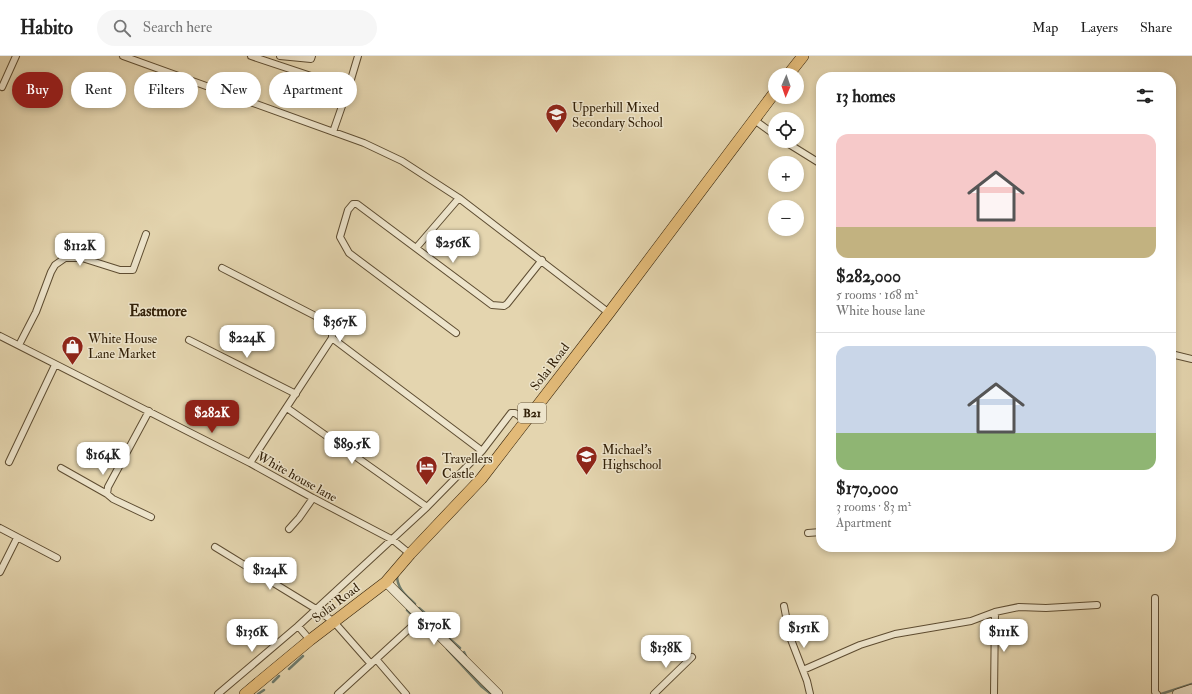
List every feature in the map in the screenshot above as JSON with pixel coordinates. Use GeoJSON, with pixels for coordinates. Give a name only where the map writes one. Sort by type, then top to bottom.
{"type":"FeatureCollection","features":[{"type":"Feature","properties":{"kind":"highway"},"geometry":{"type":"LineString","coordinates":[[794,68],[803,56]]}},
{"type":"Feature","properties":{"kind":"highway","name":"Solai Road"},"geometry":{"type":"LineString","coordinates":[[245,694],[310,640],[386,582],[410,554],[481,479],[609,313],[768,101]]}},
{"type":"Feature","properties":{"kind":"street"},"geometry":{"type":"LineString","coordinates":[[2,87],[16,56]]}},
{"type":"Feature","properties":{"kind":"street"},"geometry":{"type":"LineString","coordinates":[[123,56],[364,143],[402,161],[459,198],[542,260],[609,313]]}},
{"type":"Feature","properties":{"kind":"street"},"geometry":{"type":"LineString","coordinates":[[251,56],[299,72]]}},
{"type":"Feature","properties":{"kind":"street"},"geometry":{"type":"LineString","coordinates":[[280,56],[311,59],[312,56]]}},
{"type":"Feature","properties":{"kind":"street"},"geometry":{"type":"LineString","coordinates":[[353,72],[358,56]]}},
{"type":"Feature","properties":{"kind":"street"},"geometry":{"type":"LineString","coordinates":[[334,132],[341,108]]}},
{"type":"Feature","properties":{"kind":"street"},"geometry":{"type":"LineString","coordinates":[[753,119],[768,130]]}},
{"type":"Feature","properties":{"kind":"street"},"geometry":{"type":"LineString","coordinates":[[795,148],[816,161]]}},
{"type":"Feature","properties":{"kind":"street"},"geometry":{"type":"LineString","coordinates":[[416,248],[459,198]]}},
{"type":"Feature","properties":{"kind":"street"},"geometry":{"type":"LineString","coordinates":[[456,333],[349,253],[340,237],[348,210],[353,204],[357,204],[492,305],[504,306],[507,304],[542,260]]}},
{"type":"Feature","properties":{"kind":"street"},"geometry":{"type":"LineString","coordinates":[[19,345],[36,312],[55,265],[65,258],[82,258],[120,270],[133,270],[146,234]]}},
{"type":"Feature","properties":{"kind":"street"},"geometry":{"type":"LineString","coordinates":[[222,268],[329,323],[332,330],[332,338],[250,463]]}},
{"type":"Feature","properties":{"kind":"street","name":"White house lane"},"geometry":{"type":"LineString","coordinates":[[0,336],[250,463],[393,540],[410,554]]}},
{"type":"Feature","properties":{"kind":"street"},"geometry":{"type":"LineString","coordinates":[[332,338],[482,450]]}},
{"type":"Feature","properties":{"kind":"street"},"geometry":{"type":"LineString","coordinates":[[189,340],[296,394]]}},
{"type":"Feature","properties":{"kind":"street"},"geometry":{"type":"LineString","coordinates":[[1176,355],[1192,359]]}},
{"type":"Feature","properties":{"kind":"street"},"geometry":{"type":"LineString","coordinates":[[10,462],[55,365]]}},
{"type":"Feature","properties":{"kind":"street"},"geometry":{"type":"LineString","coordinates":[[287,408],[427,507]]}},
{"type":"Feature","properties":{"kind":"street"},"geometry":{"type":"LineString","coordinates":[[107,494],[108,487],[149,411]]}},
{"type":"Feature","properties":{"kind":"street"},"geometry":{"type":"LineString","coordinates":[[218,694],[298,626],[393,540],[482,450],[511,413],[515,413],[526,421]]}},
{"type":"Feature","properties":{"kind":"street"},"geometry":{"type":"LineString","coordinates":[[60,468],[107,494],[113,499],[151,517]]}},
{"type":"Feature","properties":{"kind":"street"},"geometry":{"type":"LineString","coordinates":[[289,529],[313,498]]}},
{"type":"Feature","properties":{"kind":"street"},"geometry":{"type":"LineString","coordinates":[[0,528],[57,558]]}},
{"type":"Feature","properties":{"kind":"street"},"geometry":{"type":"LineString","coordinates":[[808,533],[816,532]]}},
{"type":"Feature","properties":{"kind":"street"},"geometry":{"type":"LineString","coordinates":[[0,572],[17,538]]}},
{"type":"Feature","properties":{"kind":"street"},"geometry":{"type":"LineString","coordinates":[[215,547],[316,609],[334,622],[371,664]]}},
{"type":"Feature","properties":{"kind":"street"},"geometry":{"type":"LineString","coordinates":[[386,582],[498,694]]}},
{"type":"Feature","properties":{"kind":"street"},"geometry":{"type":"LineString","coordinates":[[1156,598],[1155,692],[1157,694]]}},
{"type":"Feature","properties":{"kind":"street"},"geometry":{"type":"LineString","coordinates":[[803,670],[860,645],[895,634],[971,621],[996,612],[1019,607],[1046,608],[1097,605]]}},
{"type":"Feature","properties":{"kind":"street"},"geometry":{"type":"LineString","coordinates":[[784,606],[790,637],[803,670],[810,694]]}},
{"type":"Feature","properties":{"kind":"street"},"geometry":{"type":"LineString","coordinates":[[994,694],[996,612]]}},
{"type":"Feature","properties":{"kind":"street"},"geometry":{"type":"LineString","coordinates":[[338,694],[421,618]]}},
{"type":"Feature","properties":{"kind":"street"},"geometry":{"type":"LineString","coordinates":[[298,626],[310,640]]}},
{"type":"Feature","properties":{"kind":"street"},"geometry":{"type":"LineString","coordinates":[[654,694],[692,657]]}},
{"type":"Feature","properties":{"kind":"street"},"geometry":{"type":"LineString","coordinates":[[376,659],[406,694]]}},
{"type":"Feature","properties":{"kind":"street"},"geometry":{"type":"LineString","coordinates":[[1177,694],[1192,689]]}},
{"type":"Feature","properties":{"kind":"waterway"},"geometry":{"type":"LineString","coordinates":[[397,575],[400,588],[415,604]]}},
{"type":"Feature","properties":{"kind":"waterway"},"geometry":{"type":"LineString","coordinates":[[419,608],[426,614]]}},
{"type":"Feature","properties":{"kind":"waterway"},"geometry":{"type":"LineString","coordinates":[[407,610],[416,619]]}},
{"type":"Feature","properties":{"kind":"waterway"},"geometry":{"type":"LineString","coordinates":[[429,617],[442,630]]}},
{"type":"Feature","properties":{"kind":"waterway"},"geometry":{"type":"LineString","coordinates":[[447,635],[450,638]]}},
{"type":"Feature","properties":{"kind":"waterway"},"geometry":{"type":"LineString","coordinates":[[451,640],[460,648]]}},
{"type":"Feature","properties":{"kind":"waterway"},"geometry":{"type":"LineString","coordinates":[[447,649],[481,686],[491,694]]}},
{"type":"Feature","properties":{"kind":"waterway"},"geometry":{"type":"LineString","coordinates":[[464,652],[466,656]]}},
{"type":"Feature","properties":{"kind":"waterway"},"geometry":{"type":"LineString","coordinates":[[289,669],[303,656]]}},
{"type":"Feature","properties":{"kind":"waterway"},"geometry":{"type":"LineString","coordinates":[[273,682],[279,676]]}},
{"type":"Feature","properties":{"kind":"waterway"},"geometry":{"type":"LineString","coordinates":[[1161,694],[1192,684]]}},
{"type":"Feature","properties":{"kind":"waterway"},"geometry":{"type":"LineString","coordinates":[[258,694],[264,690]]}},
{"type":"Feature","properties":{"kind":"place","name":"Upperhill Mixed Secondary School"},"geometry":{"type":"Point","coordinates":[557,134]}},
{"type":"Feature","properties":{"kind":"place","name":"White House Lane Market"},"geometry":{"type":"Point","coordinates":[73,366]}},
{"type":"Feature","properties":{"kind":"place","name":"Michael's Highschool"},"geometry":{"type":"Point","coordinates":[586,476]}},
{"type":"Feature","properties":{"kind":"place","name":"Travellers Castle"},"geometry":{"type":"Point","coordinates":[427,486]}},
{"type":"Feature","properties":{"kind":"district","name":"Eastmore"},"geometry":{"type":"Point","coordinates":[158,311]}}]}
